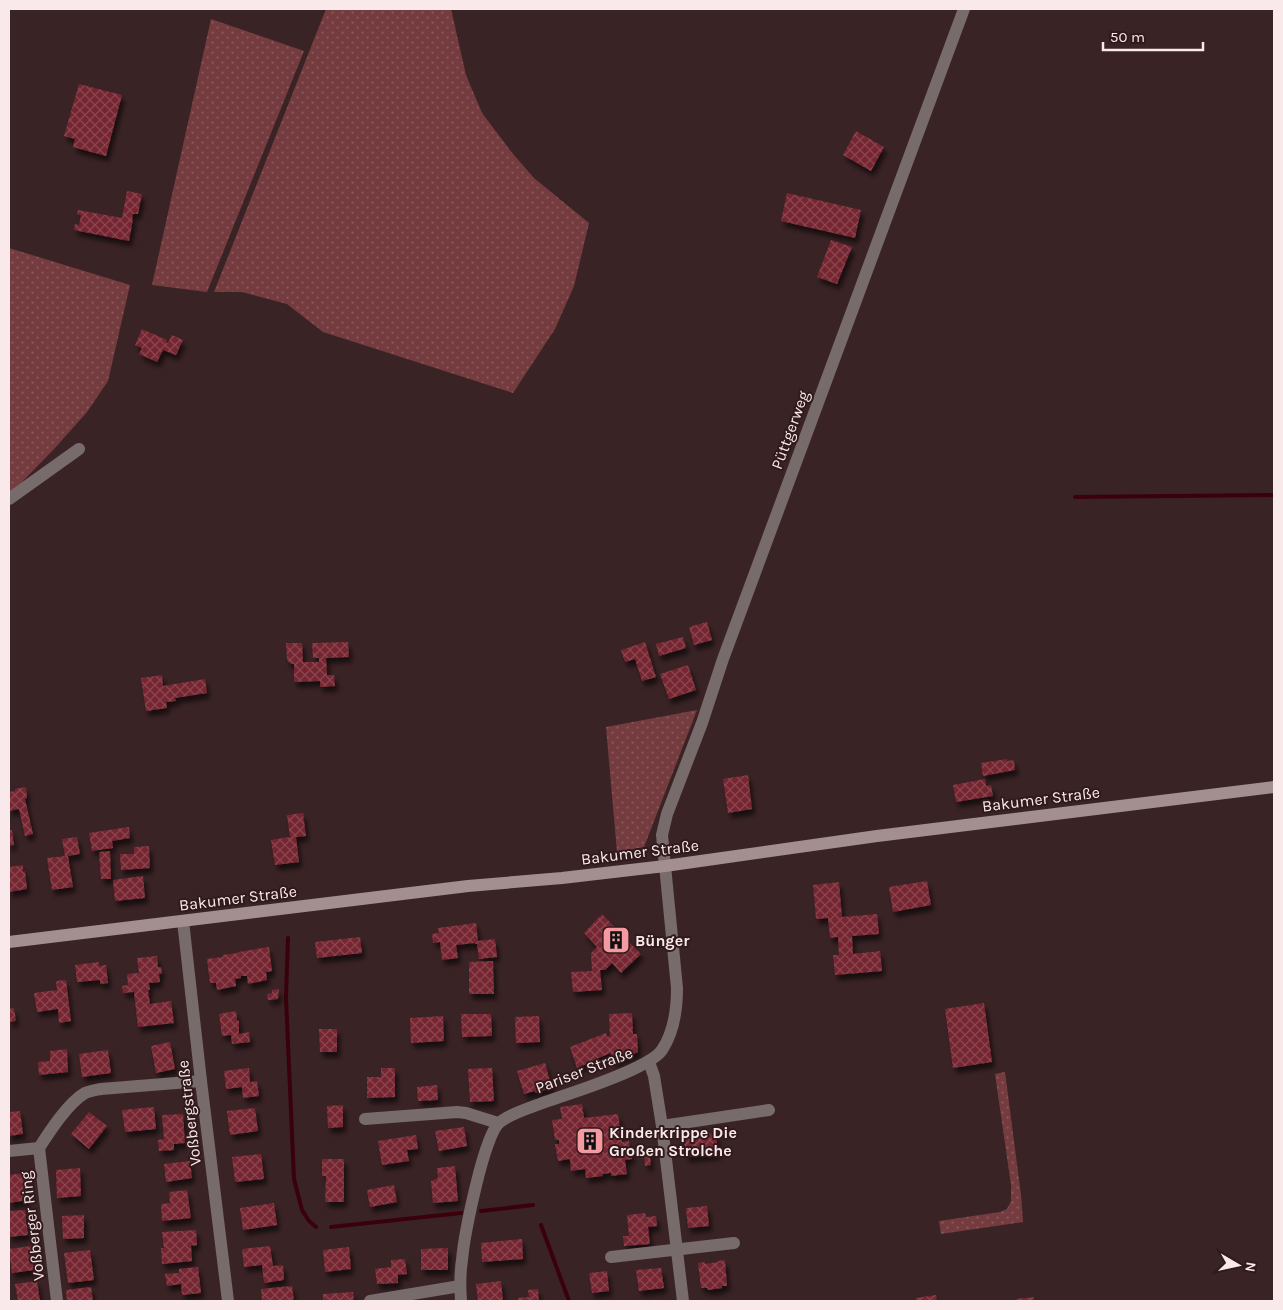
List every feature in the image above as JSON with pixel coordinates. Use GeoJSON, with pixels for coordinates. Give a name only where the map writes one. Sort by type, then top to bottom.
{"type":"FeatureCollection","features":[{"type":"Feature","properties":{"kind":"main road","name":"Bakumer Straße"},"geometry":{"type":"LineString","coordinates":[[9,942],[468,886],[562,878],[665,866],[877,836],[1274,787]]}},
{"type":"Feature","properties":{"kind":"street","name":"Püttgerweg"},"geometry":{"type":"LineString","coordinates":[[665,866],[662,835],[667,814],[964,9]]}},
{"type":"Feature","properties":{"kind":"street"},"geometry":{"type":"LineString","coordinates":[[9,499],[79,449]]}},
{"type":"Feature","properties":{"kind":"street","name":"Pariser Straße"},"geometry":{"type":"LineString","coordinates":[[498,1123],[515,1112],[631,1071],[649,1062],[661,1051],[671,1030],[676,1004],[676,980],[665,866]]}},
{"type":"Feature","properties":{"kind":"street","name":"Voßbergstraße"},"geometry":{"type":"LineString","coordinates":[[183,921],[228,1301]]}},
{"type":"Feature","properties":{"kind":"street"},"geometry":{"type":"LineString","coordinates":[[649,1062],[654,1076],[662,1126],[682,1301]]}},
{"type":"Feature","properties":{"kind":"street","name":"Voßberger Ring"},"geometry":{"type":"LineString","coordinates":[[57,1301],[39,1148],[49,1132],[72,1103],[86,1093],[101,1089],[201,1080]]}},
{"type":"Feature","properties":{"kind":"street"},"geometry":{"type":"LineString","coordinates":[[662,1126],[769,1110]]}},
{"type":"Feature","properties":{"kind":"street"},"geometry":{"type":"LineString","coordinates":[[365,1119],[457,1112],[498,1123],[488,1143],[467,1223],[461,1261],[461,1301]]}},
{"type":"Feature","properties":{"kind":"street","name":"Voßberger Ring"},"geometry":{"type":"LineString","coordinates":[[9,1151],[39,1148]]}},
{"type":"Feature","properties":{"kind":"street"},"geometry":{"type":"LineString","coordinates":[[611,1257],[734,1244]]}},
{"type":"Feature","properties":{"kind":"street"},"geometry":{"type":"LineString","coordinates":[[370,1301],[460,1286]]}},
{"type":"Feature","properties":{"kind":"shaded area"},"geometry":{"type":"Polygon","coordinates":[[[326,9],[451,9],[466,75],[482,113],[534,178],[589,223],[574,286],[555,329],[513,393],[323,332],[287,304],[242,292],[214,292],[326,9]]]}},
{"type":"Feature","properties":{"kind":"shaded area"},"geometry":{"type":"Polygon","coordinates":[[[211,19],[304,51],[207,292],[152,285],[211,19]]]}},
{"type":"Feature","properties":{"kind":"shaded area"},"geometry":{"type":"Polygon","coordinates":[[[9,248],[130,285],[108,381],[87,412],[55,448],[9,493],[9,248]]]}},
{"type":"Feature","properties":{"kind":"shaded area"},"geometry":{"type":"Polygon","coordinates":[[[697,710],[644,847],[617,852],[606,727],[697,710]]]}},
{"type":"Feature","properties":{"kind":"shaded area"},"geometry":{"type":"Polygon","coordinates":[[[1005,1072],[1023,1222],[941,1234],[939,1221],[1000,1212],[1007,1209],[1011,1201],[1011,1185],[995,1074],[1005,1072]]]}},
{"type":"Feature","properties":{"kind":"building"},"geometry":{"type":"Polygon","coordinates":[[[79,84],[122,95],[106,156],[73,147],[75,139],[64,136],[79,84]]]}},
{"type":"Feature","properties":{"kind":"building"},"geometry":{"type":"Polygon","coordinates":[[[856,131],[884,147],[871,171],[843,155],[856,131]]]}},
{"type":"Feature","properties":{"kind":"building"},"geometry":{"type":"Polygon","coordinates":[[[127,191],[142,194],[138,214],[133,214],[129,241],[74,230],[75,224],[79,225],[81,215],[77,214],[78,210],[122,218],[127,191]]]}},
{"type":"Feature","properties":{"kind":"building"},"geometry":{"type":"Polygon","coordinates":[[[787,193],[861,210],[855,238],[781,221],[787,193]]]}},
{"type":"Feature","properties":{"kind":"building"},"geometry":{"type":"Polygon","coordinates":[[[831,240],[852,247],[837,284],[817,277],[831,240]]]}},
{"type":"Feature","properties":{"kind":"building"},"geometry":{"type":"Polygon","coordinates":[[[142,329],[167,340],[166,342],[168,343],[172,335],[183,340],[176,355],[163,350],[157,362],[139,354],[142,348],[135,345],[142,329]]]}},
{"type":"Feature","properties":{"kind":"building"},"geometry":{"type":"Polygon","coordinates":[[[707,622],[712,640],[694,645],[689,627],[707,622]]]}},
{"type":"Feature","properties":{"kind":"building"},"geometry":{"type":"Polygon","coordinates":[[[683,637],[686,648],[659,656],[656,644],[683,637]]]}},
{"type":"Feature","properties":{"kind":"building"},"geometry":{"type":"Polygon","coordinates":[[[348,642],[349,657],[326,658],[327,675],[334,675],[335,686],[320,687],[320,681],[294,682],[294,664],[287,660],[286,643],[302,643],[303,662],[319,662],[319,658],[313,658],[312,643],[348,642]]]}},
{"type":"Feature","properties":{"kind":"building"},"geometry":{"type":"Polygon","coordinates":[[[645,642],[656,677],[642,681],[635,659],[625,662],[621,650],[645,642]]]}},
{"type":"Feature","properties":{"kind":"building"},"geometry":{"type":"Polygon","coordinates":[[[688,665],[696,690],[669,699],[660,674],[688,665]]]}},
{"type":"Feature","properties":{"kind":"building"},"geometry":{"type":"Polygon","coordinates":[[[162,675],[163,686],[205,679],[207,693],[175,698],[176,701],[166,702],[167,708],[146,711],[141,678],[162,675]]]}},
{"type":"Feature","properties":{"kind":"building"},"geometry":{"type":"Polygon","coordinates":[[[1007,759],[1007,761],[1014,760],[1015,770],[983,776],[981,763],[1007,759]]]}},
{"type":"Feature","properties":{"kind":"building"},"geometry":{"type":"Polygon","coordinates":[[[748,775],[752,809],[728,813],[723,779],[748,775]]]}},
{"type":"Feature","properties":{"kind":"building"},"geometry":{"type":"Polygon","coordinates":[[[985,779],[986,786],[991,785],[993,796],[956,802],[953,785],[985,779]]]}},
{"type":"Feature","properties":{"kind":"building"},"geometry":{"type":"Polygon","coordinates":[[[26,787],[27,798],[25,799],[33,834],[25,836],[19,809],[9,811],[9,792],[26,787]]]}},
{"type":"Feature","properties":{"kind":"building"},"geometry":{"type":"Polygon","coordinates":[[[303,813],[306,836],[296,837],[299,862],[275,865],[271,840],[290,837],[287,815],[303,813]]]}},
{"type":"Feature","properties":{"kind":"building"},"geometry":{"type":"Polygon","coordinates":[[[129,827],[130,838],[112,841],[113,848],[92,851],[89,833],[129,827]]]}},
{"type":"Feature","properties":{"kind":"building"},"geometry":{"type":"Polygon","coordinates":[[[9,830],[12,830],[14,845],[9,846],[9,830]]]}},
{"type":"Feature","properties":{"kind":"building"},"geometry":{"type":"Polygon","coordinates":[[[77,837],[80,854],[68,856],[73,887],[52,890],[47,858],[65,856],[62,839],[77,837]]]}},
{"type":"Feature","properties":{"kind":"building"},"geometry":{"type":"Polygon","coordinates":[[[149,846],[150,868],[121,870],[120,854],[134,854],[134,847],[149,846]]]}},
{"type":"Feature","properties":{"kind":"building"},"geometry":{"type":"Polygon","coordinates":[[[110,851],[111,879],[101,879],[99,852],[110,851]]]}},
{"type":"Feature","properties":{"kind":"building"},"geometry":{"type":"Polygon","coordinates":[[[23,865],[27,889],[9,892],[9,867],[23,865]]]}},
{"type":"Feature","properties":{"kind":"building"},"geometry":{"type":"Polygon","coordinates":[[[143,876],[145,898],[115,901],[113,880],[143,876]]]}},
{"type":"Feature","properties":{"kind":"building"},"geometry":{"type":"Polygon","coordinates":[[[927,881],[931,905],[893,912],[889,887],[927,881]]]}},
{"type":"Feature","properties":{"kind":"building"},"geometry":{"type":"Polygon","coordinates":[[[839,882],[842,917],[877,914],[879,934],[852,936],[853,954],[880,951],[882,971],[835,975],[833,955],[839,955],[838,937],[830,938],[828,918],[816,919],[813,885],[839,882]]]}},
{"type":"Feature","properties":{"kind":"building"},"geometry":{"type":"Polygon","coordinates":[[[602,914],[641,954],[621,973],[612,963],[605,970],[600,970],[602,990],[573,992],[571,972],[592,971],[591,953],[597,947],[584,933],[602,914]]]}},
{"type":"Feature","properties":{"kind":"building"},"geometry":{"type":"Polygon","coordinates":[[[476,923],[478,941],[495,939],[497,957],[479,959],[477,944],[475,943],[456,945],[458,958],[442,960],[440,942],[433,943],[432,934],[439,933],[438,928],[476,923]]]}},
{"type":"Feature","properties":{"kind":"building"},"geometry":{"type":"Polygon","coordinates":[[[360,937],[362,953],[317,958],[315,942],[360,937]]]}},
{"type":"Feature","properties":{"kind":"building"},"geometry":{"type":"Polygon","coordinates":[[[269,947],[272,971],[266,972],[267,980],[248,984],[247,976],[241,976],[241,978],[235,979],[236,986],[217,990],[216,983],[210,983],[207,959],[269,947]]]}},
{"type":"Feature","properties":{"kind":"building"},"geometry":{"type":"Polygon","coordinates":[[[157,956],[158,967],[161,967],[162,974],[159,974],[160,982],[149,983],[150,1004],[171,1001],[174,1023],[138,1027],[134,992],[123,993],[122,986],[128,985],[127,974],[139,973],[137,958],[157,956]]]}},
{"type":"Feature","properties":{"kind":"building"},"geometry":{"type":"Polygon","coordinates":[[[493,961],[494,994],[469,994],[469,962],[493,961]]]}},
{"type":"Feature","properties":{"kind":"building"},"geometry":{"type":"Polygon","coordinates":[[[99,962],[99,966],[106,965],[108,983],[100,984],[100,980],[77,982],[75,965],[99,962]]]}},
{"type":"Feature","properties":{"kind":"building"},"geometry":{"type":"Polygon","coordinates":[[[66,980],[71,1021],[59,1023],[58,1009],[37,1012],[34,993],[57,990],[56,981],[66,980]]]}},
{"type":"Feature","properties":{"kind":"building"},"geometry":{"type":"Polygon","coordinates":[[[279,989],[278,999],[268,1000],[267,994],[272,993],[272,990],[279,989]]]}},
{"type":"Feature","properties":{"kind":"building"},"geometry":{"type":"Polygon","coordinates":[[[984,1003],[992,1062],[953,1068],[945,1009],[984,1003]]]}},
{"type":"Feature","properties":{"kind":"building"},"geometry":{"type":"Polygon","coordinates":[[[14,1008],[16,1021],[9,1022],[9,1009],[14,1008]]]}},
{"type":"Feature","properties":{"kind":"building"},"geometry":{"type":"Polygon","coordinates":[[[236,1011],[237,1020],[239,1021],[239,1034],[249,1032],[250,1042],[232,1044],[231,1035],[222,1036],[219,1014],[236,1011]]]}},
{"type":"Feature","properties":{"kind":"building"},"geometry":{"type":"Polygon","coordinates":[[[632,1013],[633,1034],[637,1034],[638,1052],[614,1062],[610,1053],[577,1068],[570,1047],[606,1033],[607,1037],[610,1036],[609,1014],[632,1013]]]}},
{"type":"Feature","properties":{"kind":"building"},"geometry":{"type":"Polygon","coordinates":[[[461,1014],[491,1014],[492,1036],[462,1037],[461,1014]]]}},
{"type":"Feature","properties":{"kind":"building"},"geometry":{"type":"Polygon","coordinates":[[[443,1016],[444,1041],[411,1043],[410,1018],[443,1016]]]}},
{"type":"Feature","properties":{"kind":"building"},"geometry":{"type":"Polygon","coordinates":[[[539,1016],[540,1042],[516,1043],[515,1017],[539,1016]]]}},
{"type":"Feature","properties":{"kind":"building"},"geometry":{"type":"Polygon","coordinates":[[[319,1029],[337,1029],[337,1052],[320,1052],[319,1029]]]}},
{"type":"Feature","properties":{"kind":"building"},"geometry":{"type":"Polygon","coordinates":[[[170,1042],[175,1069],[156,1073],[151,1046],[170,1042]]]}},
{"type":"Feature","properties":{"kind":"building"},"geometry":{"type":"Polygon","coordinates":[[[67,1049],[68,1072],[39,1075],[38,1062],[50,1061],[50,1051],[67,1049]]]}},
{"type":"Feature","properties":{"kind":"building"},"geometry":{"type":"Polygon","coordinates":[[[108,1050],[111,1073],[82,1077],[79,1054],[108,1050]]]}},
{"type":"Feature","properties":{"kind":"building"},"geometry":{"type":"Polygon","coordinates":[[[545,1063],[552,1088],[524,1094],[517,1071],[545,1063]]]}},
{"type":"Feature","properties":{"kind":"building"},"geometry":{"type":"Polygon","coordinates":[[[249,1068],[250,1082],[257,1081],[259,1096],[243,1098],[242,1087],[226,1089],[224,1071],[249,1068]]]}},
{"type":"Feature","properties":{"kind":"building"},"geometry":{"type":"Polygon","coordinates":[[[381,1068],[395,1068],[395,1097],[367,1098],[367,1077],[381,1077],[381,1068]]]}},
{"type":"Feature","properties":{"kind":"building"},"geometry":{"type":"Polygon","coordinates":[[[492,1068],[494,1101],[470,1102],[468,1069],[492,1068]]]}},
{"type":"Feature","properties":{"kind":"building"},"geometry":{"type":"Polygon","coordinates":[[[437,1085],[438,1100],[418,1101],[417,1087],[437,1085]]]}},
{"type":"Feature","properties":{"kind":"building","name":"Kinderkrippe Die Großen Strolche"},"geometry":{"type":"Polygon","coordinates":[[[582,1104],[584,1118],[618,1114],[622,1142],[629,1141],[632,1159],[625,1160],[627,1174],[611,1176],[611,1173],[586,1178],[585,1169],[571,1171],[570,1159],[558,1161],[555,1144],[559,1144],[559,1140],[555,1140],[552,1120],[562,1119],[560,1107],[582,1104]]]}},
{"type":"Feature","properties":{"kind":"building"},"geometry":{"type":"Polygon","coordinates":[[[343,1105],[343,1127],[328,1128],[327,1106],[343,1105]]]}},
{"type":"Feature","properties":{"kind":"building"},"geometry":{"type":"Polygon","coordinates":[[[154,1107],[156,1129],[125,1132],[122,1110],[154,1107]]]}},
{"type":"Feature","properties":{"kind":"building"},"geometry":{"type":"Polygon","coordinates":[[[255,1108],[258,1131],[230,1135],[227,1111],[255,1108]]]}},
{"type":"Feature","properties":{"kind":"building"},"geometry":{"type":"Polygon","coordinates":[[[20,1111],[23,1134],[9,1136],[9,1112],[20,1111]]]}},
{"type":"Feature","properties":{"kind":"building"},"geometry":{"type":"Polygon","coordinates":[[[89,1112],[107,1126],[89,1149],[71,1134],[89,1112]]]}},
{"type":"Feature","properties":{"kind":"building"},"geometry":{"type":"Polygon","coordinates":[[[183,1114],[185,1143],[174,1144],[174,1150],[159,1151],[158,1140],[164,1139],[162,1115],[183,1114]]]}},
{"type":"Feature","properties":{"kind":"building"},"geometry":{"type":"Polygon","coordinates":[[[464,1127],[467,1146],[439,1151],[435,1131],[464,1127]]]}},
{"type":"Feature","properties":{"kind":"building"},"geometry":{"type":"Polygon","coordinates":[[[716,1133],[718,1154],[686,1157],[684,1136],[716,1133]]]}},
{"type":"Feature","properties":{"kind":"building"},"geometry":{"type":"Polygon","coordinates":[[[416,1135],[418,1149],[407,1150],[409,1161],[382,1165],[378,1141],[416,1135]]]}},
{"type":"Feature","properties":{"kind":"building"},"geometry":{"type":"Polygon","coordinates":[[[649,1147],[651,1165],[645,1166],[643,1148],[649,1147]]]}},
{"type":"Feature","properties":{"kind":"building"},"geometry":{"type":"Polygon","coordinates":[[[261,1154],[264,1179],[235,1182],[232,1157],[261,1154]]]}},
{"type":"Feature","properties":{"kind":"building"},"geometry":{"type":"Polygon","coordinates":[[[322,1159],[344,1159],[344,1202],[325,1202],[326,1176],[322,1176],[322,1159]]]}},
{"type":"Feature","properties":{"kind":"building"},"geometry":{"type":"Polygon","coordinates":[[[190,1161],[192,1178],[166,1182],[164,1164],[190,1161]]]}},
{"type":"Feature","properties":{"kind":"building"},"geometry":{"type":"Polygon","coordinates":[[[455,1166],[458,1201],[433,1203],[431,1181],[438,1178],[437,1168],[455,1166]]]}},
{"type":"Feature","properties":{"kind":"building"},"geometry":{"type":"Polygon","coordinates":[[[80,1168],[81,1196],[57,1198],[56,1170],[80,1168]]]}},
{"type":"Feature","properties":{"kind":"building"},"geometry":{"type":"Polygon","coordinates":[[[24,1173],[28,1200],[9,1203],[9,1175],[24,1173]]]}},
{"type":"Feature","properties":{"kind":"building"},"geometry":{"type":"Polygon","coordinates":[[[394,1185],[397,1202],[370,1207],[367,1190],[394,1185]]]}},
{"type":"Feature","properties":{"kind":"building"},"geometry":{"type":"Polygon","coordinates":[[[187,1190],[191,1218],[162,1221],[161,1204],[170,1203],[169,1192],[187,1190]]]}},
{"type":"Feature","properties":{"kind":"building"},"geometry":{"type":"Polygon","coordinates":[[[274,1203],[277,1225],[243,1230],[240,1208],[274,1203]]]}},
{"type":"Feature","properties":{"kind":"building"},"geometry":{"type":"Polygon","coordinates":[[[707,1206],[709,1226],[688,1228],[686,1208],[707,1206]]]}},
{"type":"Feature","properties":{"kind":"building"},"geometry":{"type":"Polygon","coordinates":[[[25,1210],[28,1235],[9,1237],[9,1211],[25,1210]]]}},
{"type":"Feature","properties":{"kind":"building"},"geometry":{"type":"Polygon","coordinates":[[[645,1213],[646,1217],[656,1216],[657,1226],[648,1227],[650,1244],[624,1246],[623,1236],[629,1236],[627,1215],[645,1213]]]}},
{"type":"Feature","properties":{"kind":"building"},"geometry":{"type":"Polygon","coordinates":[[[84,1215],[84,1238],[63,1239],[62,1216],[84,1215]]]}},
{"type":"Feature","properties":{"kind":"building"},"geometry":{"type":"Polygon","coordinates":[[[196,1230],[197,1245],[191,1246],[192,1261],[162,1264],[161,1248],[164,1248],[162,1232],[196,1230]]]}},
{"type":"Feature","properties":{"kind":"building"},"geometry":{"type":"Polygon","coordinates":[[[522,1239],[523,1259],[482,1262],[481,1243],[522,1239]]]}},
{"type":"Feature","properties":{"kind":"building"},"geometry":{"type":"Polygon","coordinates":[[[31,1246],[34,1270],[12,1273],[9,1249],[31,1246]]]}},
{"type":"Feature","properties":{"kind":"building"},"geometry":{"type":"Polygon","coordinates":[[[270,1246],[273,1266],[283,1265],[284,1280],[264,1283],[262,1265],[244,1267],[242,1249],[270,1246]]]}},
{"type":"Feature","properties":{"kind":"building"},"geometry":{"type":"Polygon","coordinates":[[[349,1247],[351,1269],[325,1272],[323,1250],[349,1247]]]}},
{"type":"Feature","properties":{"kind":"building"},"geometry":{"type":"Polygon","coordinates":[[[448,1248],[448,1270],[421,1270],[421,1249],[448,1248]]]}},
{"type":"Feature","properties":{"kind":"building"},"geometry":{"type":"Polygon","coordinates":[[[90,1250],[94,1280],[68,1283],[64,1253],[90,1250]]]}},
{"type":"Feature","properties":{"kind":"building"},"geometry":{"type":"Polygon","coordinates":[[[405,1259],[407,1274],[398,1275],[398,1283],[377,1284],[375,1269],[391,1267],[391,1260],[405,1259]]]}},
{"type":"Feature","properties":{"kind":"building"},"geometry":{"type":"Polygon","coordinates":[[[725,1260],[727,1286],[708,1290],[707,1288],[701,1288],[698,1263],[705,1262],[705,1264],[725,1260]]]}},
{"type":"Feature","properties":{"kind":"building"},"geometry":{"type":"Polygon","coordinates":[[[198,1267],[201,1293],[182,1295],[181,1284],[167,1286],[165,1274],[179,1273],[179,1269],[198,1267]]]}},
{"type":"Feature","properties":{"kind":"building"},"geometry":{"type":"Polygon","coordinates":[[[661,1268],[664,1288],[639,1291],[636,1270],[661,1268]]]}},
{"type":"Feature","properties":{"kind":"building"},"geometry":{"type":"Polygon","coordinates":[[[607,1271],[609,1291],[592,1293],[589,1273],[607,1271]]]}},
{"type":"Feature","properties":{"kind":"building"},"geometry":{"type":"Polygon","coordinates":[[[37,1281],[40,1301],[18,1301],[15,1284],[37,1281]]]}},
{"type":"Feature","properties":{"kind":"building"},"geometry":{"type":"Polygon","coordinates":[[[501,1281],[503,1301],[478,1301],[476,1284],[501,1281]]]}},
{"type":"Feature","properties":{"kind":"building"},"geometry":{"type":"Polygon","coordinates":[[[292,1286],[294,1301],[262,1301],[261,1289],[292,1286]]]}},
{"type":"Feature","properties":{"kind":"building"},"geometry":{"type":"Polygon","coordinates":[[[91,1287],[93,1301],[67,1301],[66,1290],[91,1287]]]}},
{"type":"Feature","properties":{"kind":"building"},"geometry":{"type":"Polygon","coordinates":[[[538,1289],[539,1301],[519,1301],[518,1298],[529,1297],[528,1290],[538,1289]]]}},
{"type":"Feature","properties":{"kind":"building"},"geometry":{"type":"Polygon","coordinates":[[[353,1292],[354,1301],[323,1301],[323,1294],[353,1292]]]}},
{"type":"Feature","properties":{"kind":"building"},"geometry":{"type":"Polygon","coordinates":[[[936,1295],[937,1301],[916,1301],[916,1298],[936,1295]]]}},
{"type":"Feature","properties":{"kind":"building"},"geometry":{"type":"Polygon","coordinates":[[[1034,1297],[1034,1301],[1016,1301],[1016,1299],[1034,1297]]]}},
{"type":"Feature","properties":{"kind":"waterway"},"geometry":{"type":"LineString","coordinates":[[1075,497],[1274,495]]}},
{"type":"Feature","properties":{"kind":"waterway"},"geometry":{"type":"LineString","coordinates":[[288,938],[286,998],[294,1179],[302,1210],[309,1221],[316,1227]]}},
{"type":"Feature","properties":{"kind":"waterway"},"geometry":{"type":"LineString","coordinates":[[481,1211],[533,1205]]}},
{"type":"Feature","properties":{"kind":"waterway"},"geometry":{"type":"LineString","coordinates":[[331,1227],[461,1213]]}},
{"type":"Feature","properties":{"kind":"waterway"},"geometry":{"type":"LineString","coordinates":[[541,1225],[569,1301]]}},
{"type":"Feature","properties":{"kind":"place","name":"Bünger"},"geometry":{"type":"Point","coordinates":[616,940]}},
{"type":"Feature","properties":{"kind":"place","name":"Kinderkrippe Die Großen Strolche"},"geometry":{"type":"Point","coordinates":[590,1141]}}]}
